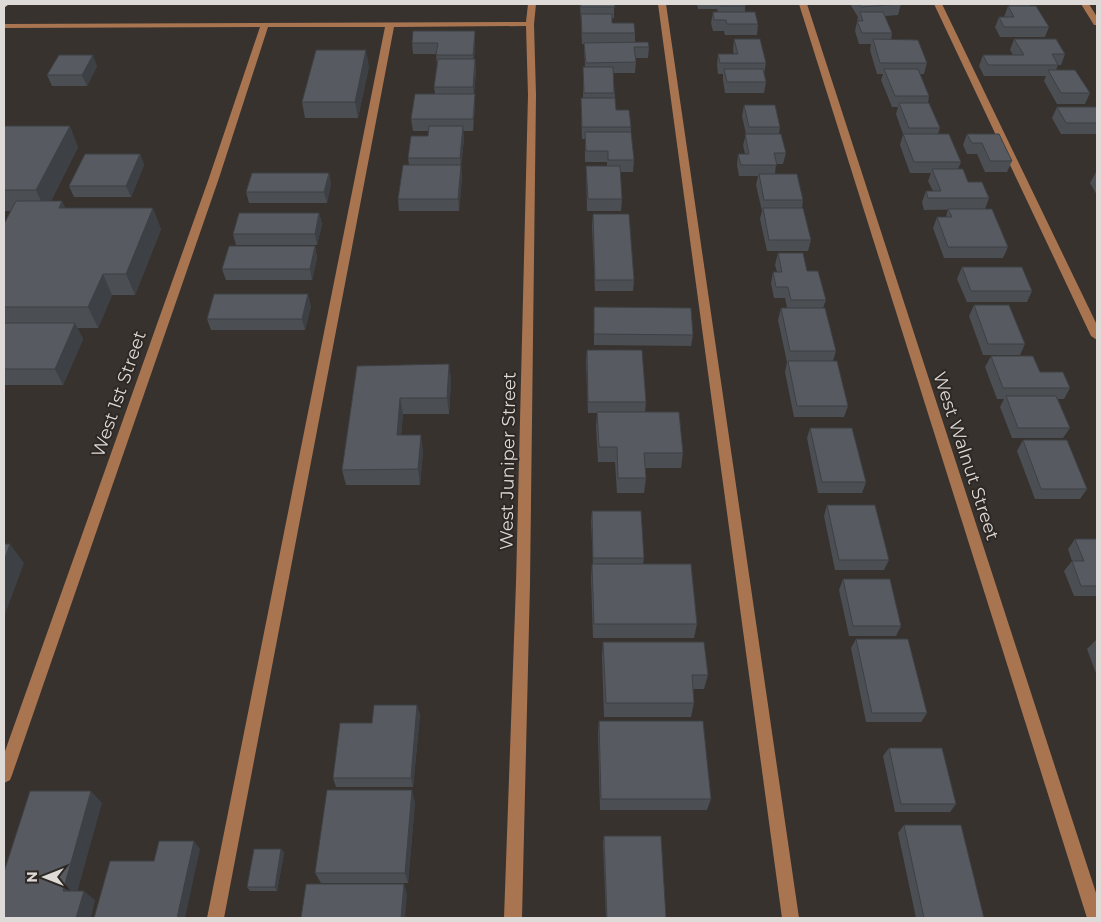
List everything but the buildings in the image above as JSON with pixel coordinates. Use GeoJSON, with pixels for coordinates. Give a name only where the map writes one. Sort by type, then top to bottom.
{"type":"FeatureCollection","features":[{"type":"Feature","properties":{"kind":"street","name":"West Juniper Street"},"geometry":{"type":"LineString","coordinates":[[513,918],[524,573],[532,95],[530,24],[532,4]]}},
{"type":"Feature","properties":{"kind":"street"},"geometry":{"type":"LineString","coordinates":[[662,4],[791,918]]}},
{"type":"Feature","properties":{"kind":"street","name":"West Walnut Street"},"geometry":{"type":"LineString","coordinates":[[803,4],[1096,918]]}},
{"type":"Feature","properties":{"kind":"street"},"geometry":{"type":"LineString","coordinates":[[938,4],[1097,336]]}},
{"type":"Feature","properties":{"kind":"street"},"geometry":{"type":"LineString","coordinates":[[1085,4],[1097,23]]}},
{"type":"Feature","properties":{"kind":"street","name":"West 1st Street"},"geometry":{"type":"LineString","coordinates":[[4,775],[211,187],[265,24]]}},
{"type":"Feature","properties":{"kind":"street"},"geometry":{"type":"LineString","coordinates":[[215,918],[390,24]]}},
{"type":"Feature","properties":{"kind":"street"},"geometry":{"type":"LineString","coordinates":[[4,26],[530,24]]}}]}
